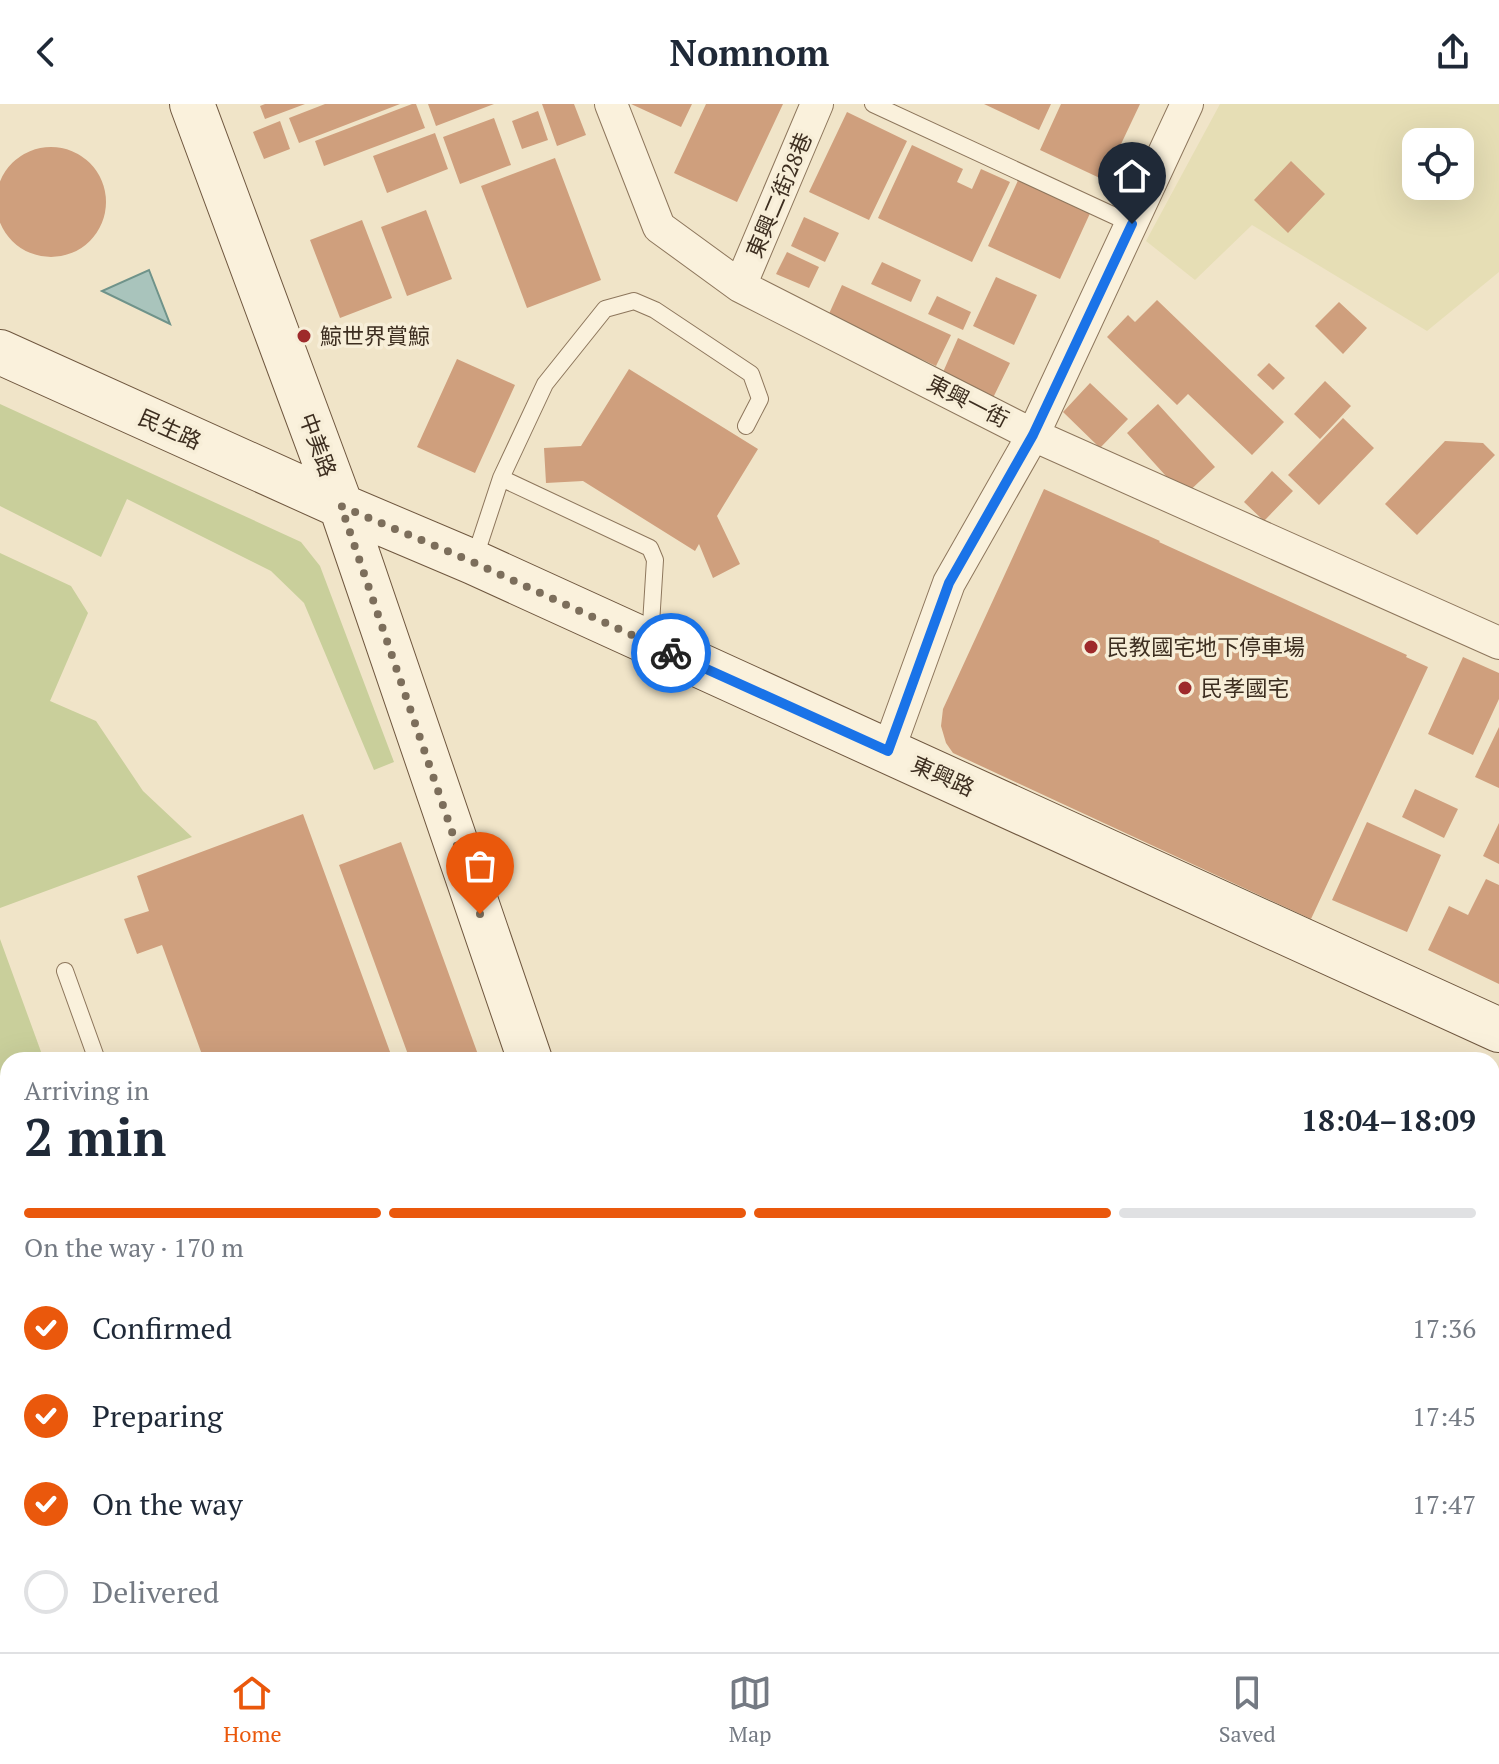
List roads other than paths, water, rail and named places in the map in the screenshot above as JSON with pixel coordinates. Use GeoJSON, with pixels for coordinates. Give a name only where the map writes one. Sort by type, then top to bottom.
{"type":"FeatureCollection","features":[{"type":"Feature","properties":{"kind":"street","name":"中美路"},"geometry":{"type":"LineString","coordinates":[[192,104],[341,506],[527,1052]]}},
{"type":"Feature","properties":{"kind":"street","name":"東興一街"},"geometry":{"type":"LineString","coordinates":[[611,104],[659,227],[740,286],[1033,435],[1499,643]]}},
{"type":"Feature","properties":{"kind":"street","name":"東興二街28巷"},"geometry":{"type":"LineString","coordinates":[[740,286],[817,104]]}},
{"type":"Feature","properties":{"kind":"street"},"geometry":{"type":"LineString","coordinates":[[888,751],[949,583],[1033,435],[1187,104]]}},
{"type":"Feature","properties":{"kind":"street","name":"民生路"},"geometry":{"type":"LineString","coordinates":[[0,352],[341,506]]}},
{"type":"Feature","properties":{"kind":"street","name":"東興路"},"geometry":{"type":"LineString","coordinates":[[341,506],[473,562],[1499,1030]]}},
{"type":"Feature","properties":{"kind":"lane"},"geometry":{"type":"LineString","coordinates":[[873,104],[1132,224]]}},
{"type":"Feature","properties":{"kind":"lane"},"geometry":{"type":"LineString","coordinates":[[473,562],[501,478],[545,384],[605,309],[634,301],[655,310],[751,374],[760,399],[746,426]]}},
{"type":"Feature","properties":{"kind":"lane"},"geometry":{"type":"LineString","coordinates":[[501,478],[650,548],[655,560],[650,643]]}},
{"type":"Feature","properties":{"kind":"lane"},"geometry":{"type":"LineString","coordinates":[[65,971],[94,1052]]}},
{"type":"Feature","properties":{"kind":"water"},"geometry":{"type":"Polygon","coordinates":[[[149,270],[170,324],[102,291],[149,270]]]}},
{"type":"Feature","properties":{"kind":"place","name":"鯨世界賞鯨"},"geometry":{"type":"Point","coordinates":[304,336]}},
{"type":"Feature","properties":{"kind":"place","name":"民教國宅地下停車場"},"geometry":{"type":"Point","coordinates":[1091,647]}},
{"type":"Feature","properties":{"kind":"place","name":"民孝國宅"},"geometry":{"type":"Point","coordinates":[1185,688]}}]}
